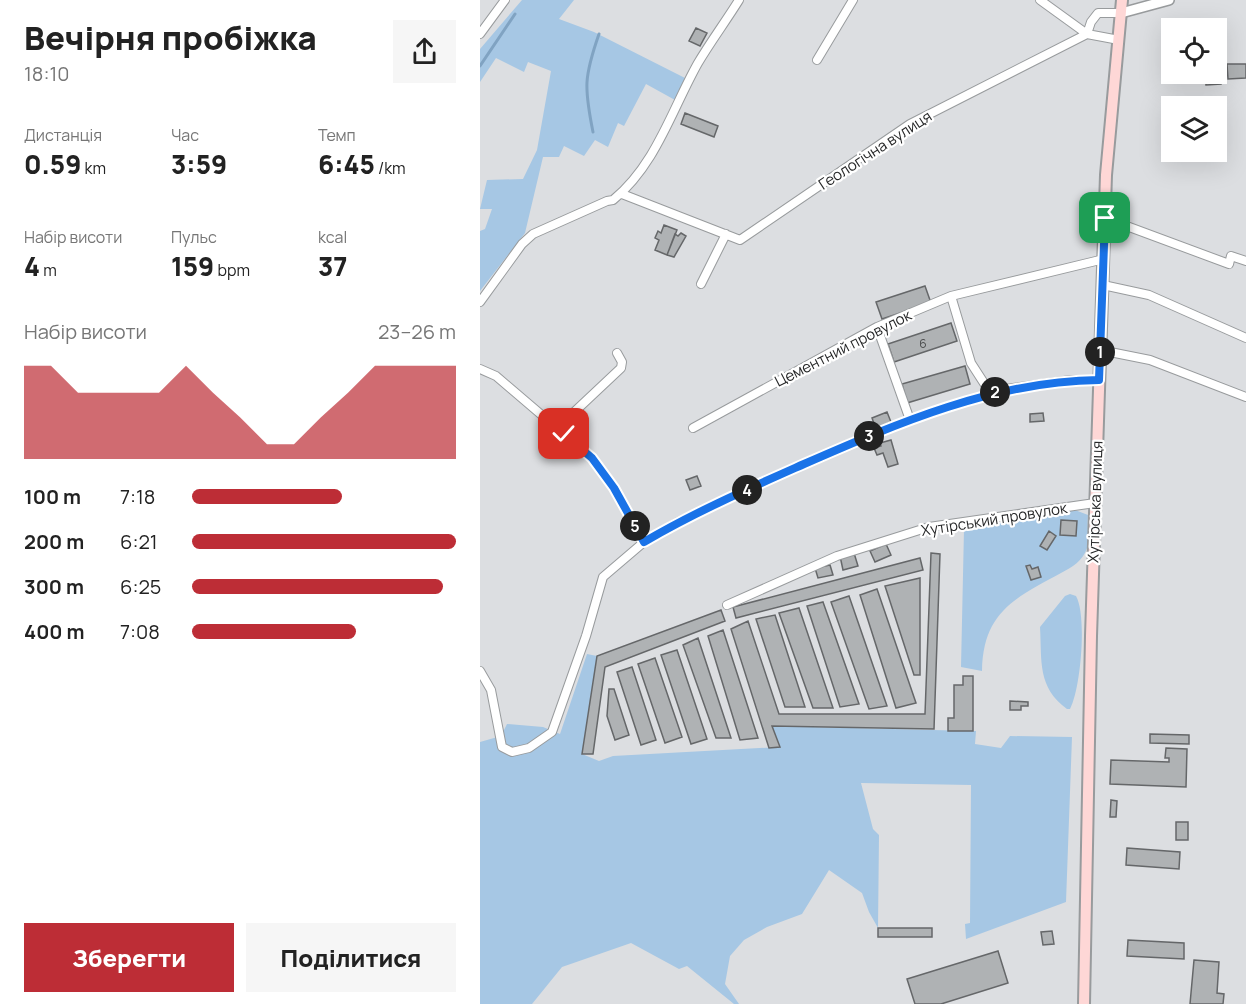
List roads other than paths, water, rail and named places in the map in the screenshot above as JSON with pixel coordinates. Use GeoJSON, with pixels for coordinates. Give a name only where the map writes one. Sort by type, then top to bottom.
{"type":"FeatureCollection","features":[{"type":"Feature","properties":{"kind":"main road","name":"Хутірська вулиця"},"geometry":{"type":"LineString","coordinates":[[1084,1004],[1100,350],[1107,175],[1122,0]]}},
{"type":"Feature","properties":{"kind":"street"},"geometry":{"type":"LineString","coordinates":[[480,34],[505,0]]}},
{"type":"Feature","properties":{"kind":"street"},"geometry":{"type":"LineString","coordinates":[[817,60],[853,0]]}},
{"type":"Feature","properties":{"kind":"street"},"geometry":{"type":"LineString","coordinates":[[1040,0],[1087,34],[1119,40]]}},
{"type":"Feature","properties":{"kind":"street"},"geometry":{"type":"LineString","coordinates":[[1121,13],[1169,0]]}},
{"type":"Feature","properties":{"kind":"street"},"geometry":{"type":"LineString","coordinates":[[480,302],[522,244],[533,234],[622,194],[635,178],[668,126],[698,63],[735,1]]}},
{"type":"Feature","properties":{"kind":"street","name":"Геологічна вулиця"},"geometry":{"type":"LineString","coordinates":[[622,194],[740,240],[910,124],[1087,34],[1091,21],[1098,13],[1121,13]]}},
{"type":"Feature","properties":{"kind":"street"},"geometry":{"type":"LineString","coordinates":[[1105,218],[1229,264],[1231,256],[1246,261]]}},
{"type":"Feature","properties":{"kind":"street"},"geometry":{"type":"LineString","coordinates":[[701,284],[726,234]]}},
{"type":"Feature","properties":{"kind":"street","name":"Цементний провулок"},"geometry":{"type":"LineString","coordinates":[[693,428],[877,327],[951,296],[1104,259]]}},
{"type":"Feature","properties":{"kind":"street"},"geometry":{"type":"LineString","coordinates":[[1103,285],[1149,295],[1246,338]]}},
{"type":"Feature","properties":{"kind":"street"},"geometry":{"type":"LineString","coordinates":[[951,296],[970,363],[991,394]]}},
{"type":"Feature","properties":{"kind":"street"},"geometry":{"type":"LineString","coordinates":[[877,327],[910,420]]}},
{"type":"Feature","properties":{"kind":"street"},"geometry":{"type":"LineString","coordinates":[[1100,350],[1150,360],[1246,397]]}},
{"type":"Feature","properties":{"kind":"street"},"geometry":{"type":"LineString","coordinates":[[564,434],[571,415],[621,368],[622,362],[616,353]]}},
{"type":"Feature","properties":{"kind":"street"},"geometry":{"type":"LineString","coordinates":[[480,369],[496,376],[592,458],[614,488],[644,542]]}},
{"type":"Feature","properties":{"kind":"street"},"geometry":{"type":"LineString","coordinates":[[480,671],[491,690],[501,744],[504,750],[518,752],[542,740],[552,732],[586,636],[603,577],[644,542],[678,522],[765,482],[910,420],[1006,389],[1099,380]]}},
{"type":"Feature","properties":{"kind":"street","name":"Хутірський провулок"},"geometry":{"type":"LineString","coordinates":[[727,605],[837,556],[929,527],[1095,503]]}},
{"type":"Feature","properties":{"kind":"waterway"},"geometry":{"type":"LineString","coordinates":[[480,66],[515,14]]}},
{"type":"Feature","properties":{"kind":"waterway"},"geometry":{"type":"LineString","coordinates":[[593,132],[587,82],[590,61],[599,34]]}}]}
